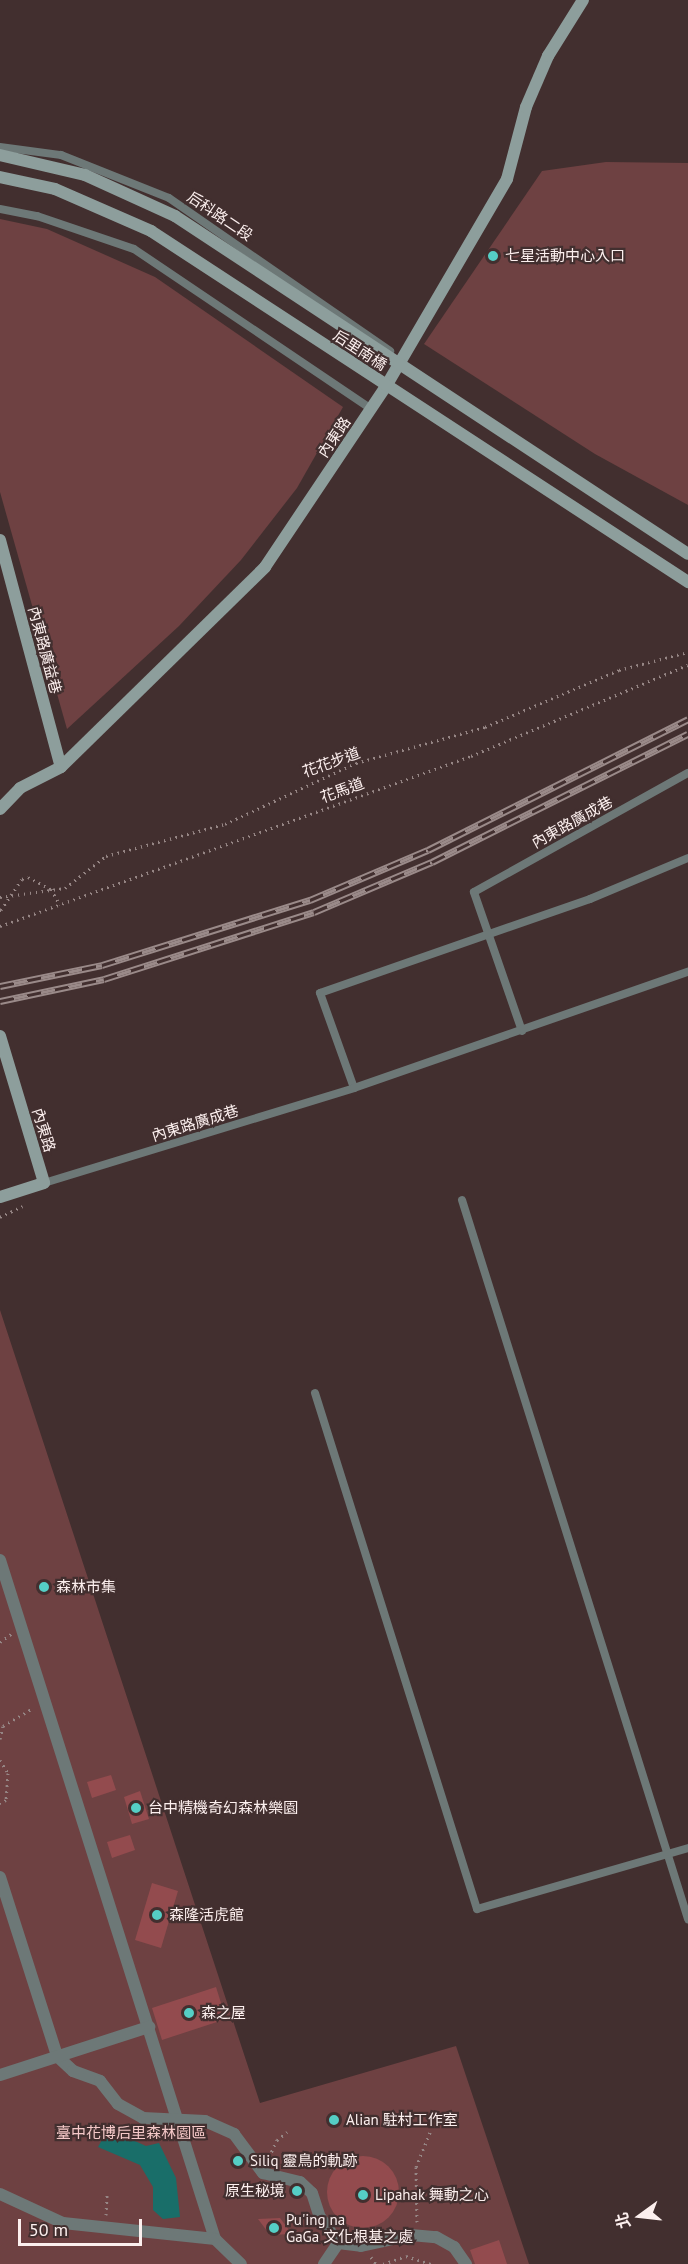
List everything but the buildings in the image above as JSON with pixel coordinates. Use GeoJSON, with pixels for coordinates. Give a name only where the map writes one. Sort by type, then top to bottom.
{"type":"FeatureCollection","features":[{"type":"Feature","properties":{"kind":"street","name":"內東路"},"geometry":{"type":"LineString","coordinates":[[0,809],[20,788],[61,767],[265,567],[371,409],[507,179],[526,107],[543,66],[583,0]]}},
{"type":"Feature","properties":{"kind":"street","name":"后里南橋"},"geometry":{"type":"LineString","coordinates":[[0,155],[85,175],[175,216],[688,554]]}},
{"type":"Feature","properties":{"kind":"street","name":"后里南橋"},"geometry":{"type":"LineString","coordinates":[[0,177],[55,189],[151,231],[688,582]]}},
{"type":"Feature","properties":{"kind":"street","name":"內東路廣益巷"},"geometry":{"type":"LineString","coordinates":[[0,540],[61,767]]}},
{"type":"Feature","properties":{"kind":"street","name":"內東路"},"geometry":{"type":"LineString","coordinates":[[0,1039],[44,1183]]}},
{"type":"Feature","properties":{"kind":"street"},"geometry":{"type":"LineString","coordinates":[[0,1197],[44,1183]]}},
{"type":"Feature","properties":{"kind":"street"},"geometry":{"type":"LineString","coordinates":[[0,1560],[179,2120],[215,2240],[241,2264]]}},
{"type":"Feature","properties":{"kind":"street"},"geometry":{"type":"LineString","coordinates":[[0,1877],[57,2056],[73,2071],[100,2081],[118,2104],[143,2118],[205,2121],[234,2134],[263,2173],[300,2182],[312,2193],[320,2217],[338,2243],[361,2246],[411,2235],[436,2237],[454,2247],[466,2264]]}},
{"type":"Feature","properties":{"kind":"street"},"geometry":{"type":"LineString","coordinates":[[0,2074],[149,2027]]}},
{"type":"Feature","properties":{"kind":"street"},"geometry":{"type":"LineString","coordinates":[[0,2194],[63,2223],[215,2240]]}},
{"type":"Feature","properties":{"kind":"street"},"geometry":{"type":"LineString","coordinates":[[324,2264],[338,2243]]}},
{"type":"Feature","properties":{"kind":"lane","name":"后科路二段"},"geometry":{"type":"LineString","coordinates":[[0,147],[61,156],[169,198],[401,359]]}},
{"type":"Feature","properties":{"kind":"lane"},"geometry":{"type":"LineString","coordinates":[[0,209],[37,216],[134,249],[371,409]]}},
{"type":"Feature","properties":{"kind":"lane","name":"內東路廣成巷"},"geometry":{"type":"LineString","coordinates":[[44,1183],[354,1088],[522,1031],[474,892],[688,773]]}},
{"type":"Feature","properties":{"kind":"lane"},"geometry":{"type":"LineString","coordinates":[[354,1088],[320,993],[487,932],[590,899],[688,858]]}},
{"type":"Feature","properties":{"kind":"lane"},"geometry":{"type":"LineString","coordinates":[[522,1031],[688,972]]}},
{"type":"Feature","properties":{"kind":"lane"},"geometry":{"type":"LineString","coordinates":[[462,1200],[665,1856],[688,1919]]}},
{"type":"Feature","properties":{"kind":"lane"},"geometry":{"type":"LineString","coordinates":[[315,1393],[477,1909],[688,1848]]}},
{"type":"Feature","properties":{"kind":"path","name":"花花步道"},"geometry":{"type":"LineString","coordinates":[[0,897],[65,888],[106,856],[225,824],[356,763],[485,727],[553,696],[688,651]]}},
{"type":"Feature","properties":{"kind":"path","name":"花馬道"},"geometry":{"type":"LineString","coordinates":[[0,926],[471,756],[688,664]]}},
{"type":"Feature","properties":{"kind":"path"},"geometry":{"type":"LineString","coordinates":[[1,910],[22,879],[28,877],[52,890],[60,905]]}},
{"type":"Feature","properties":{"kind":"path"},"geometry":{"type":"LineString","coordinates":[[0,1739],[3,1726],[18,1713],[46,1703]]}},
{"type":"Feature","properties":{"kind":"path"},"geometry":{"type":"LineString","coordinates":[[0,1760],[8,1773],[6,1800],[0,1803]]}},
{"type":"Feature","properties":{"kind":"path"},"geometry":{"type":"LineString","coordinates":[[411,2235],[418,2218],[416,2166],[431,2130]]}},
{"type":"Feature","properties":{"kind":"path"},"geometry":{"type":"LineString","coordinates":[[263,2173],[277,2140],[287,2132]]}},
{"type":"Feature","properties":{"kind":"path"},"geometry":{"type":"LineString","coordinates":[[106,2229],[107,2194]]}},
{"type":"Feature","properties":{"kind":"path"},"geometry":{"type":"LineString","coordinates":[[383,2264],[406,2256],[431,2264]]}},
{"type":"Feature","properties":{"kind":"green space"},"geometry":{"type":"Polygon","coordinates":[[[606,162],[688,163],[688,505],[595,454],[424,344],[542,171],[606,162]]]}},
{"type":"Feature","properties":{"kind":"green space"},"geometry":{"type":"Polygon","coordinates":[[[0,219],[47,229],[155,277],[343,407],[297,488],[241,560],[179,626],[67,729],[0,492],[0,219]]]}},
{"type":"Feature","properties":{"kind":"green space","name":"臺中花博后里森林園區"},"geometry":{"type":"Polygon","coordinates":[[[0,1310],[260,2103],[456,2046],[529,2264],[0,2264],[0,1310]]]}},
{"type":"Feature","properties":{"kind":"water"},"geometry":{"type":"Polygon","coordinates":[[[108,2129],[146,2146],[159,2143],[176,2178],[180,2217],[163,2219],[153,2210],[153,2187],[140,2165],[98,2147],[108,2129]]]}},
{"type":"Feature","properties":{"kind":"railway"},"geometry":{"type":"LineString","coordinates":[[0,986],[102,965],[310,900],[428,850],[688,719]]}},
{"type":"Feature","properties":{"kind":"railway"},"geometry":{"type":"LineString","coordinates":[[0,1001],[104,979],[314,912],[432,862],[688,734]]}},
{"type":"Feature","properties":{"kind":"place","name":"七星活動中心入口"},"geometry":{"type":"Point","coordinates":[493,256]}},
{"type":"Feature","properties":{"kind":"place","name":"森林市集"},"geometry":{"type":"Point","coordinates":[44,1587]}},
{"type":"Feature","properties":{"kind":"place","name":"台中精機奇幻森林樂園"},"geometry":{"type":"Point","coordinates":[136,1808]}},
{"type":"Feature","properties":{"kind":"place","name":"森隆活虎館"},"geometry":{"type":"Point","coordinates":[157,1915]}},
{"type":"Feature","properties":{"kind":"place","name":"森之屋"},"geometry":{"type":"Point","coordinates":[189,2013]}},
{"type":"Feature","properties":{"kind":"place","name":"Alian 駐村工作室"},"geometry":{"type":"Point","coordinates":[334,2120]}},
{"type":"Feature","properties":{"kind":"place","name":"Siliq 靈鳥的軌跡"},"geometry":{"type":"Point","coordinates":[238,2161]}},
{"type":"Feature","properties":{"kind":"place","name":"原生秘境"},"geometry":{"type":"Point","coordinates":[297,2191]}},
{"type":"Feature","properties":{"kind":"place","name":"Lipahak 舞動之心"},"geometry":{"type":"Point","coordinates":[363,2195]}},
{"type":"Feature","properties":{"kind":"place","name":"Pu'ing na GaGa 文化根基之處"},"geometry":{"type":"Point","coordinates":[274,2228]}}]}
